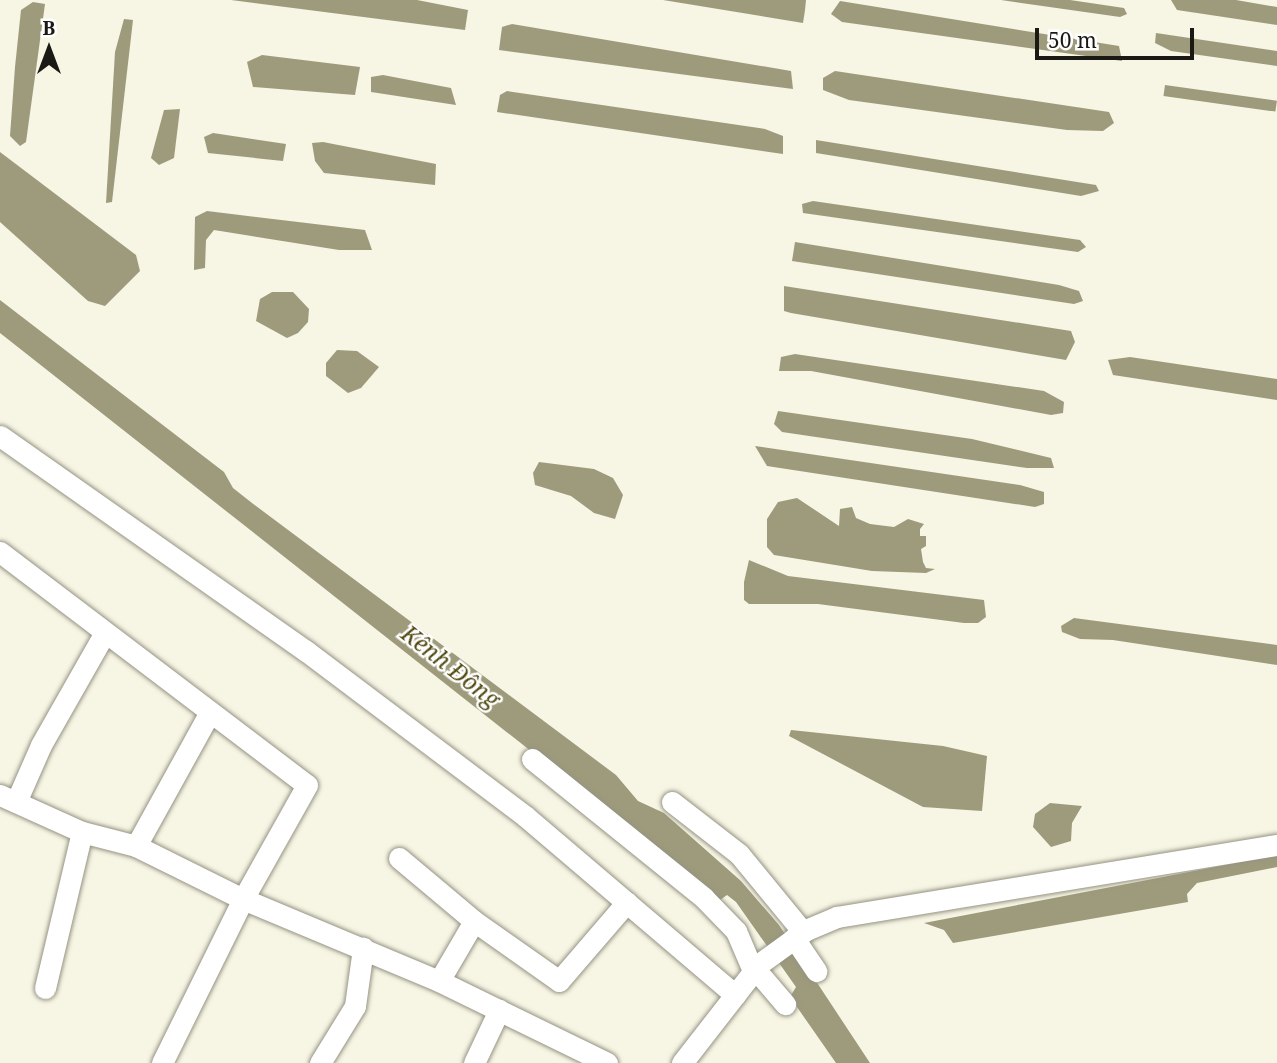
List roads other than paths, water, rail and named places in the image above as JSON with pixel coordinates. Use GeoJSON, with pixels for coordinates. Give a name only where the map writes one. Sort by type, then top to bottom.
{"type":"FeatureCollection","features":[{"type":"Feature","properties":{"kind":"street"},"geometry":{"type":"LineString","coordinates":[[0,436],[306,651],[525,816],[735,995]]}},
{"type":"Feature","properties":{"kind":"street"},"geometry":{"type":"LineString","coordinates":[[3,561],[307,785],[243,900],[162,1063]]}},
{"type":"Feature","properties":{"kind":"street"},"geometry":{"type":"LineString","coordinates":[[104,634],[8,799],[82,832],[135,846],[243,900],[439,981],[607,1063]]}},
{"type":"Feature","properties":{"kind":"street"},"geometry":{"type":"LineString","coordinates":[[135,846],[210,712]]}},
{"type":"Feature","properties":{"kind":"street"},"geometry":{"type":"LineString","coordinates":[[533,759],[704,898],[736,931],[757,969],[785,1004]]}},
{"type":"Feature","properties":{"kind":"street"},"geometry":{"type":"LineString","coordinates":[[672,802],[739,854],[799,935],[816,971]]}},
{"type":"Feature","properties":{"kind":"street"},"geometry":{"type":"LineString","coordinates":[[45,988],[82,832]]}},
{"type":"Feature","properties":{"kind":"street"},"geometry":{"type":"LineString","coordinates":[[682,1063],[757,969],[799,935],[874,908],[1277,845]]}},
{"type":"Feature","properties":{"kind":"street"},"geometry":{"type":"LineString","coordinates":[[400,858],[474,921],[559,981],[627,902]]}},
{"type":"Feature","properties":{"kind":"street"},"geometry":{"type":"LineString","coordinates":[[439,981],[474,921]]}},
{"type":"Feature","properties":{"kind":"street"},"geometry":{"type":"LineString","coordinates":[[320,1063],[355,1006],[363,948]]}},
{"type":"Feature","properties":{"kind":"street"},"geometry":{"type":"LineString","coordinates":[[474,1063],[499,1010]]}},
{"type":"Feature","properties":{"kind":"water"},"geometry":{"type":"Polygon","coordinates":[[[231,0],[417,0],[468,10],[465,30],[231,0]]]}},
{"type":"Feature","properties":{"kind":"water"},"geometry":{"type":"Polygon","coordinates":[[[663,0],[806,0],[803,23],[663,0]]]}},
{"type":"Feature","properties":{"kind":"water"},"geometry":{"type":"Polygon","coordinates":[[[1001,0],[1070,0],[1124,8],[1127,14],[1120,17],[1001,0]]]}},
{"type":"Feature","properties":{"kind":"water"},"geometry":{"type":"Polygon","coordinates":[[[1171,0],[1236,0],[1277,7],[1277,25],[1177,10],[1171,0]]]}},
{"type":"Feature","properties":{"kind":"water"},"geometry":{"type":"Polygon","coordinates":[[[840,1],[1119,46],[1122,61],[842,22],[831,14],[840,1]]]}},
{"type":"Feature","properties":{"kind":"water"},"geometry":{"type":"Polygon","coordinates":[[[33,2],[45,4],[26,142],[20,146],[10,136],[15,67],[21,10],[33,2]]]}},
{"type":"Feature","properties":{"kind":"water"},"geometry":{"type":"Polygon","coordinates":[[[124,19],[133,20],[112,202],[106,203],[115,52],[124,19]]]}},
{"type":"Feature","properties":{"kind":"water"},"geometry":{"type":"Polygon","coordinates":[[[512,24],[791,71],[793,89],[499,50],[502,27],[512,24]]]}},
{"type":"Feature","properties":{"kind":"water"},"geometry":{"type":"Polygon","coordinates":[[[1156,33],[1277,51],[1277,66],[1171,51],[1155,43],[1156,33]]]}},
{"type":"Feature","properties":{"kind":"water"},"geometry":{"type":"Polygon","coordinates":[[[262,55],[360,67],[355,95],[253,87],[247,62],[262,55]]]}},
{"type":"Feature","properties":{"kind":"water"},"geometry":{"type":"Polygon","coordinates":[[[835,71],[1109,112],[1114,123],[1103,131],[1067,130],[849,100],[823,90],[823,78],[835,71]]]}},
{"type":"Feature","properties":{"kind":"water"},"geometry":{"type":"Polygon","coordinates":[[[383,75],[451,88],[456,105],[371,92],[371,77],[383,75]]]}},
{"type":"Feature","properties":{"kind":"water"},"geometry":{"type":"Polygon","coordinates":[[[1165,85],[1277,101],[1275,112],[1163,96],[1165,85]]]}},
{"type":"Feature","properties":{"kind":"water"},"geometry":{"type":"Polygon","coordinates":[[[507,91],[765,129],[783,136],[783,154],[497,112],[500,95],[507,91]]]}},
{"type":"Feature","properties":{"kind":"water"},"geometry":{"type":"Polygon","coordinates":[[[180,109],[174,158],[159,165],[151,158],[164,110],[180,109]]]}},
{"type":"Feature","properties":{"kind":"water"},"geometry":{"type":"Polygon","coordinates":[[[213,133],[286,144],[283,161],[208,153],[204,137],[213,133]]]}},
{"type":"Feature","properties":{"kind":"water"},"geometry":{"type":"Polygon","coordinates":[[[816,140],[1096,185],[1099,191],[1081,196],[816,153],[816,140]]]}},
{"type":"Feature","properties":{"kind":"water"},"geometry":{"type":"Polygon","coordinates":[[[323,142],[436,164],[435,185],[324,173],[315,161],[312,143],[323,142]]]}},
{"type":"Feature","properties":{"kind":"water"},"geometry":{"type":"Polygon","coordinates":[[[0,152],[136,255],[140,271],[105,306],[88,301],[0,222],[0,152]]]}},
{"type":"Feature","properties":{"kind":"water"},"geometry":{"type":"Polygon","coordinates":[[[813,201],[1080,240],[1086,247],[1078,252],[803,213],[802,204],[813,201]]]}},
{"type":"Feature","properties":{"kind":"water"},"geometry":{"type":"Polygon","coordinates":[[[207,211],[365,230],[372,250],[339,250],[214,230],[206,240],[205,268],[194,270],[195,217],[207,211]]]}},
{"type":"Feature","properties":{"kind":"water"},"geometry":{"type":"Polygon","coordinates":[[[795,242],[1059,285],[1079,291],[1083,301],[1074,304],[792,261],[795,242]]]}},
{"type":"Feature","properties":{"kind":"water"},"geometry":{"type":"Polygon","coordinates":[[[784,286],[1071,331],[1075,342],[1066,360],[791,313],[784,311],[784,286]]]}},
{"type":"Feature","properties":{"kind":"water"},"geometry":{"type":"Polygon","coordinates":[[[272,292],[293,292],[309,309],[308,322],[298,333],[287,338],[256,321],[260,299],[272,292]]]}},
{"type":"Feature","properties":{"kind":"water","name":"Kênh Đông"},"geometry":{"type":"Polygon","coordinates":[[[0,300],[224,472],[233,488],[252,503],[616,775],[638,801],[664,813],[741,881],[779,925],[870,1063],[836,1063],[790,997],[796,987],[736,902],[727,895],[720,900],[0,333],[0,300]]]}},
{"type":"Feature","properties":{"kind":"water"},"geometry":{"type":"Polygon","coordinates":[[[337,350],[357,351],[379,367],[361,388],[348,393],[326,376],[326,363],[337,350]]]}},
{"type":"Feature","properties":{"kind":"water"},"geometry":{"type":"Polygon","coordinates":[[[795,354],[1044,391],[1064,402],[1063,413],[1051,415],[811,371],[779,371],[781,357],[795,354]]]}},
{"type":"Feature","properties":{"kind":"water"},"geometry":{"type":"Polygon","coordinates":[[[1130,357],[1277,379],[1277,400],[1113,375],[1108,360],[1130,357]]]}},
{"type":"Feature","properties":{"kind":"water"},"geometry":{"type":"Polygon","coordinates":[[[778,411],[972,439],[1051,458],[1054,468],[1027,468],[782,432],[774,424],[778,411]]]}},
{"type":"Feature","properties":{"kind":"water"},"geometry":{"type":"Polygon","coordinates":[[[755,446],[1020,485],[1044,492],[1044,504],[1035,507],[767,466],[755,446]]]}},
{"type":"Feature","properties":{"kind":"water"},"geometry":{"type":"Polygon","coordinates":[[[539,462],[594,469],[613,478],[623,495],[615,519],[594,513],[571,496],[535,485],[533,473],[539,462]]]}},
{"type":"Feature","properties":{"kind":"water"},"geometry":{"type":"Polygon","coordinates":[[[797,498],[839,526],[840,509],[852,507],[856,518],[870,524],[894,527],[908,519],[924,524],[920,529],[920,536],[926,536],[926,546],[921,549],[923,562],[926,568],[935,569],[926,573],[872,571],[774,555],[767,547],[767,519],[778,502],[797,498]]]}},
{"type":"Feature","properties":{"kind":"water"},"geometry":{"type":"Polygon","coordinates":[[[749,560],[788,576],[984,600],[986,617],[978,623],[964,623],[818,604],[749,604],[744,600],[744,582],[749,560]]]}},
{"type":"Feature","properties":{"kind":"water"},"geometry":{"type":"Polygon","coordinates":[[[1074,618],[1277,645],[1277,665],[1113,640],[1080,639],[1062,632],[1061,626],[1074,618]]]}},
{"type":"Feature","properties":{"kind":"water"},"geometry":{"type":"Polygon","coordinates":[[[791,730],[943,746],[987,756],[982,811],[923,807],[789,736],[791,730]]]}},
{"type":"Feature","properties":{"kind":"water"},"geometry":{"type":"Polygon","coordinates":[[[1050,803],[1082,806],[1072,823],[1071,841],[1051,847],[1033,827],[1035,814],[1050,803]]]}},
{"type":"Feature","properties":{"kind":"water"},"geometry":{"type":"Polygon","coordinates":[[[1277,855],[1277,867],[1197,883],[1187,894],[1188,902],[953,943],[944,930],[924,923],[1277,855]]]}}]}
